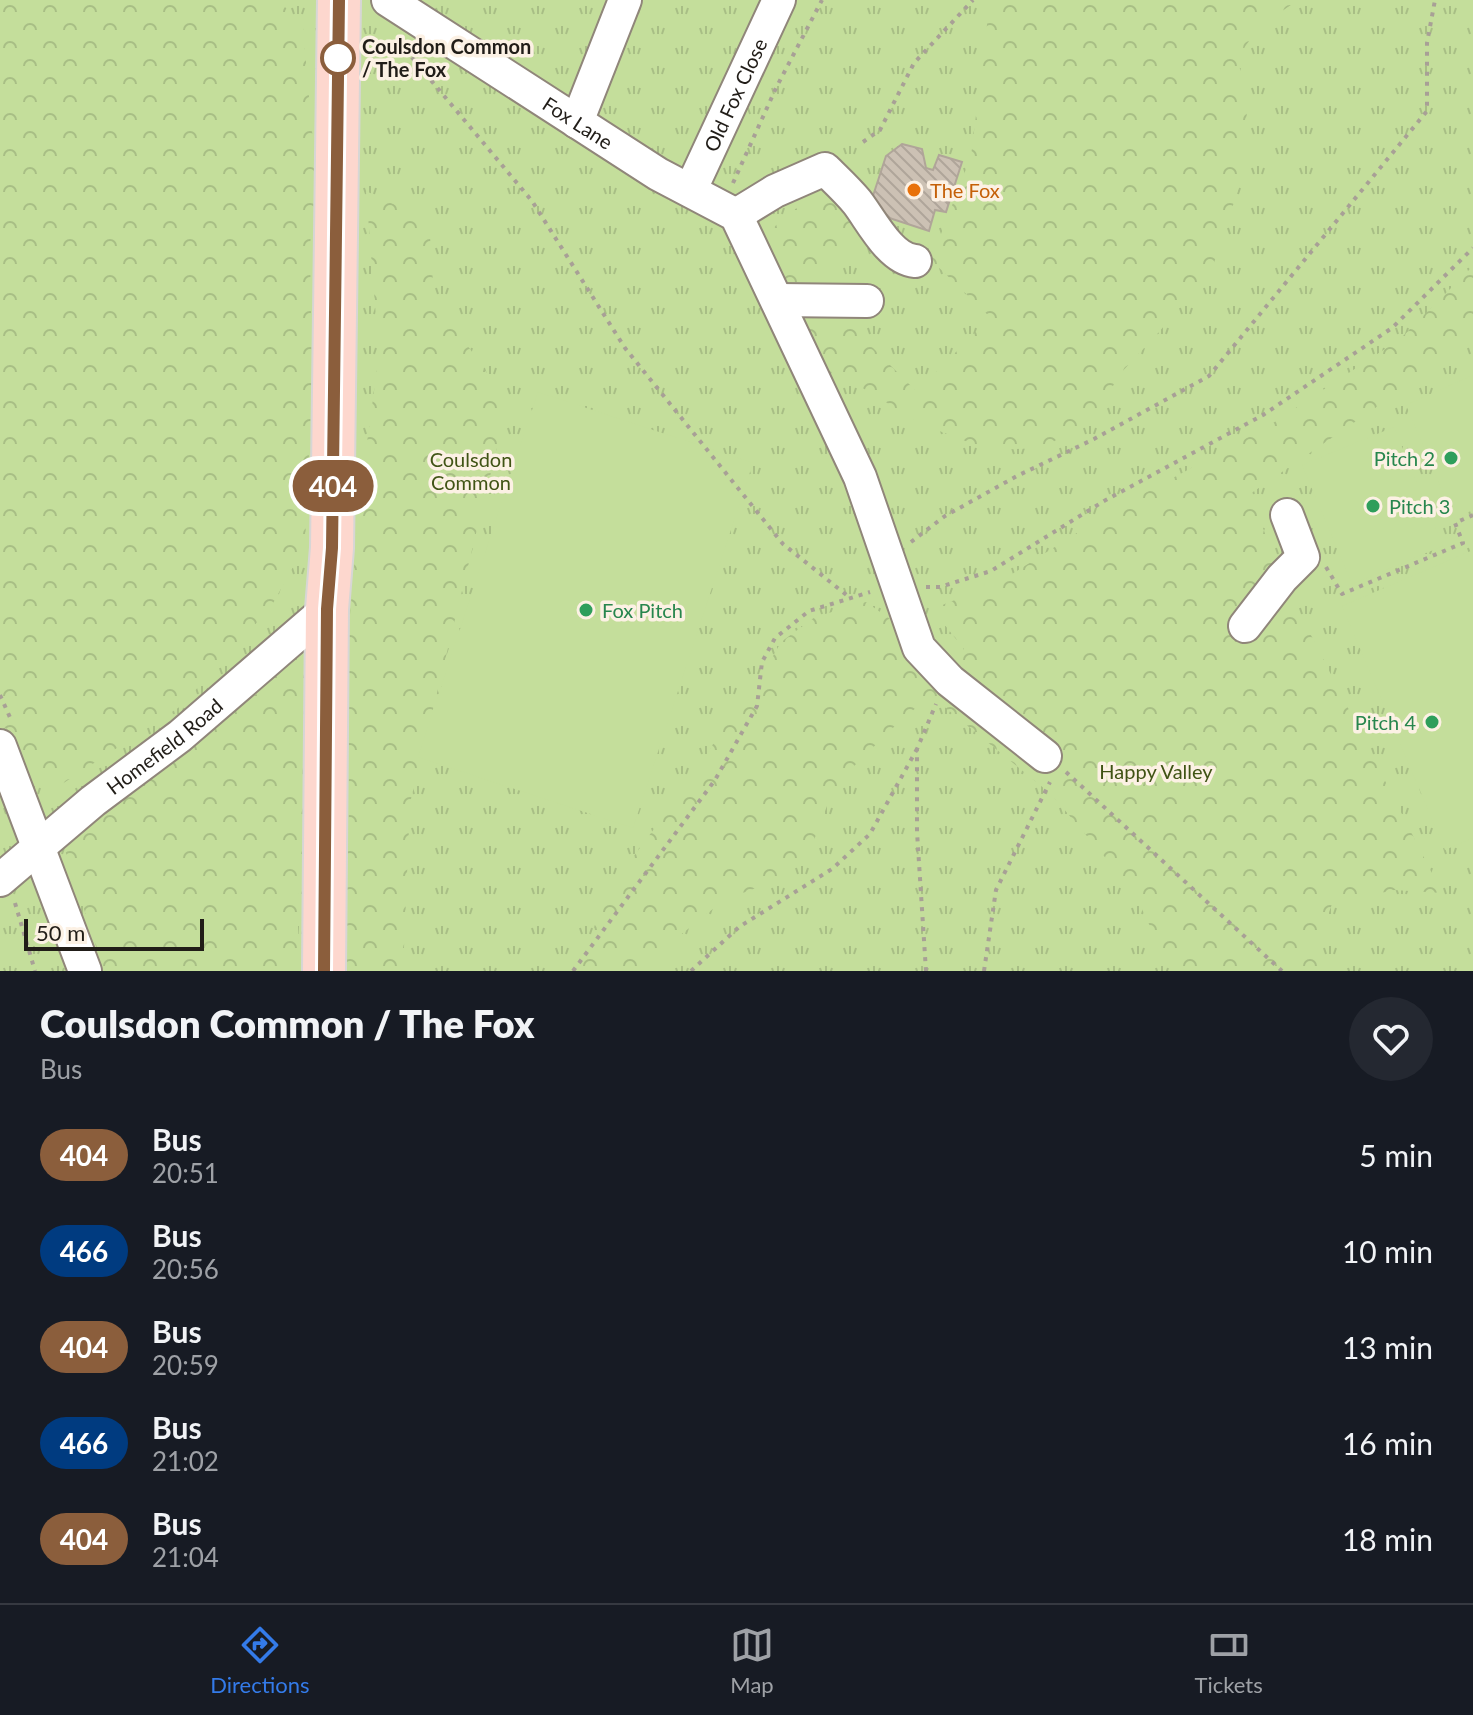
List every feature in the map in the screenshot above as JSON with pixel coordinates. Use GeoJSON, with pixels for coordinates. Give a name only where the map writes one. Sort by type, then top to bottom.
{"type":"FeatureCollection","features":[{"type":"Feature","properties":{"kind":"main road"},"geometry":{"type":"LineString","coordinates":[[324,971],[327,609],[332,532],[339,0]]}},
{"type":"Feature","properties":{"kind":"street","name":"Fox Lane"},"geometry":{"type":"LineString","coordinates":[[388,0],[658,174],[736,215]]}},
{"type":"Feature","properties":{"kind":"street"},"geometry":{"type":"LineString","coordinates":[[577,122],[625,0]]}},
{"type":"Feature","properties":{"kind":"street","name":"Old Fox Close"},"geometry":{"type":"LineString","coordinates":[[691,189],[779,0]]}},
{"type":"Feature","properties":{"kind":"street"},"geometry":{"type":"LineString","coordinates":[[915,261],[907,260],[884,240],[856,201],[825,169],[775,191],[736,215],[860,477],[919,648],[950,681],[1051,760]]}},
{"type":"Feature","properties":{"kind":"street"},"geometry":{"type":"LineString","coordinates":[[777,300],[867,301]]}},
{"type":"Feature","properties":{"kind":"street"},"geometry":{"type":"LineString","coordinates":[[1245,626],[1282,578],[1303,557],[1287,515]]}},
{"type":"Feature","properties":{"kind":"street","name":"Homefield Road"},"geometry":{"type":"LineString","coordinates":[[3,877],[93,801],[180,736],[327,609]]}},
{"type":"Feature","properties":{"kind":"street"},"geometry":{"type":"LineString","coordinates":[[0,746],[85,971]]}},
{"type":"Feature","properties":{"kind":"path"},"geometry":{"type":"LineString","coordinates":[[733,183],[776,88],[822,0]]}},
{"type":"Feature","properties":{"kind":"path"},"geometry":{"type":"LineString","coordinates":[[863,142],[880,130],[914,63],[973,0]]}},
{"type":"Feature","properties":{"kind":"path"},"geometry":{"type":"LineString","coordinates":[[889,557],[945,516],[1209,376],[1427,111],[1427,43],[1435,0]]}},
{"type":"Feature","properties":{"kind":"path"},"geometry":{"type":"LineString","coordinates":[[394,35],[532,201],[625,348],[783,544],[849,597]]}},
{"type":"Feature","properties":{"kind":"path"},"geometry":{"type":"LineString","coordinates":[[573,971],[715,780],[757,706],[762,662],[775,638],[809,611],[849,597],[900,587],[940,587],[991,571],[1104,501],[1263,415],[1392,328],[1473,248]]}},
{"type":"Feature","properties":{"kind":"path"},"geometry":{"type":"LineString","coordinates":[[1303,557],[1321,556],[1342,594],[1463,543],[1455,523],[1473,515]]}},
{"type":"Feature","properties":{"kind":"path"},"geometry":{"type":"LineString","coordinates":[[691,971],[739,927],[832,869],[870,834],[917,749],[934,706],[950,681]]}},
{"type":"Feature","properties":{"kind":"path"},"geometry":{"type":"LineString","coordinates":[[917,749],[917,832],[926,971]]}},
{"type":"Feature","properties":{"kind":"path"},"geometry":{"type":"LineString","coordinates":[[984,971],[996,890],[1041,803],[1051,760],[1282,971]]}},
{"type":"Feature","properties":{"kind":"path"},"geometry":{"type":"LineString","coordinates":[[3,877],[35,971]]}},
{"type":"Feature","properties":{"kind":"green space","name":"Coulsdon Common"},"geometry":{"type":"Polygon","coordinates":[[[0,0],[1473,0],[1473,971],[0,971],[0,0]]]}},
{"type":"Feature","properties":{"kind":"green space"},"geometry":{"type":"Polygon","coordinates":[[[0,0],[279,0],[303,28],[316,176],[310,246],[312,388],[305,545],[271,607],[181,706],[62,784],[35,772],[0,720],[0,0]]]}},
{"type":"Feature","properties":{"kind":"green space"},"geometry":{"type":"Polygon","coordinates":[[[990,0],[1298,0],[1258,28],[1238,57],[1247,112],[1239,187],[1212,269],[1118,376],[1099,414],[1043,448],[989,450],[921,424],[818,365],[761,250],[778,223],[803,205],[827,198],[849,203],[862,227],[814,289],[917,392],[990,317],[931,260],[971,156],[990,0]]]}},
{"type":"Feature","properties":{"kind":"green space"},"geometry":{"type":"Polygon","coordinates":[[[366,191],[429,221],[434,298],[508,403],[410,803],[403,971],[344,971],[349,809],[348,638],[361,486],[379,355],[366,191]]]}},
{"type":"Feature","properties":{"kind":"green space","name":"Happy Valley"},"geometry":{"type":"Polygon","coordinates":[[[1473,266],[1473,330],[1397,393],[1250,494],[1282,578],[1442,893],[1394,890],[1332,904],[1322,932],[1319,971],[1171,971],[1133,890],[1051,794],[931,696],[902,719],[848,772],[827,806],[811,848],[767,884],[724,900],[678,937],[653,971],[577,971],[605,895],[700,767],[738,700],[768,665],[781,642],[815,617],[866,602],[897,624],[931,676],[964,649],[932,609],[998,583],[1110,512],[1267,427],[1400,339],[1473,266]]]}},
{"type":"Feature","properties":{"kind":"green space","name":"Pitch 2"},"geometry":{"type":"Polygon","coordinates":[[[1473,375],[1473,510],[1454,519],[1406,405],[1473,375]]]}},
{"type":"Feature","properties":{"kind":"green space","name":"Fox Pitch"},"geometry":{"type":"Polygon","coordinates":[[[538,392],[753,463],[633,828],[418,757],[538,392]]]}},
{"type":"Feature","properties":{"kind":"green space","name":"Pitch 3"},"geometry":{"type":"Polygon","coordinates":[[[1394,427],[1443,546],[1352,584],[1302,465],[1394,427]]]}},
{"type":"Feature","properties":{"kind":"green space","name":"Pitch 4"},"geometry":{"type":"Polygon","coordinates":[[[1473,550],[1473,838],[1445,850],[1342,606],[1473,550]]]}},
{"type":"Feature","properties":{"kind":"green space"},"geometry":{"type":"Polygon","coordinates":[[[306,648],[298,927],[301,971],[104,971],[64,847],[254,696],[306,648]]]}},
{"type":"Feature","properties":{"kind":"building","name":"The Fox"},"geometry":{"type":"Polygon","coordinates":[[[902,144],[922,149],[926,168],[933,170],[939,155],[962,162],[946,212],[935,210],[929,231],[868,211],[886,156],[902,144]]]}},
{"type":"Feature","properties":{"kind":"bus line","name":"404"},"geometry":{"type":"LineString","coordinates":[[324,971],[327,609],[332,548],[339,0]]}},
{"type":"Feature","properties":{"kind":"place","name":"Coulsdon Common / The Fox"},"geometry":{"type":"Point","coordinates":[338,58]}},
{"type":"Feature","properties":{"kind":"place","name":"The Fox"},"geometry":{"type":"Point","coordinates":[914,190]}},
{"type":"Feature","properties":{"kind":"place","name":"Pitch 2"},"geometry":{"type":"Point","coordinates":[1451,458]}},
{"type":"Feature","properties":{"kind":"place","name":"Pitch 3"},"geometry":{"type":"Point","coordinates":[1373,506]}},
{"type":"Feature","properties":{"kind":"place","name":"Fox Pitch"},"geometry":{"type":"Point","coordinates":[586,610]}},
{"type":"Feature","properties":{"kind":"place","name":"Pitch 4"},"geometry":{"type":"Point","coordinates":[1432,722]}}]}
